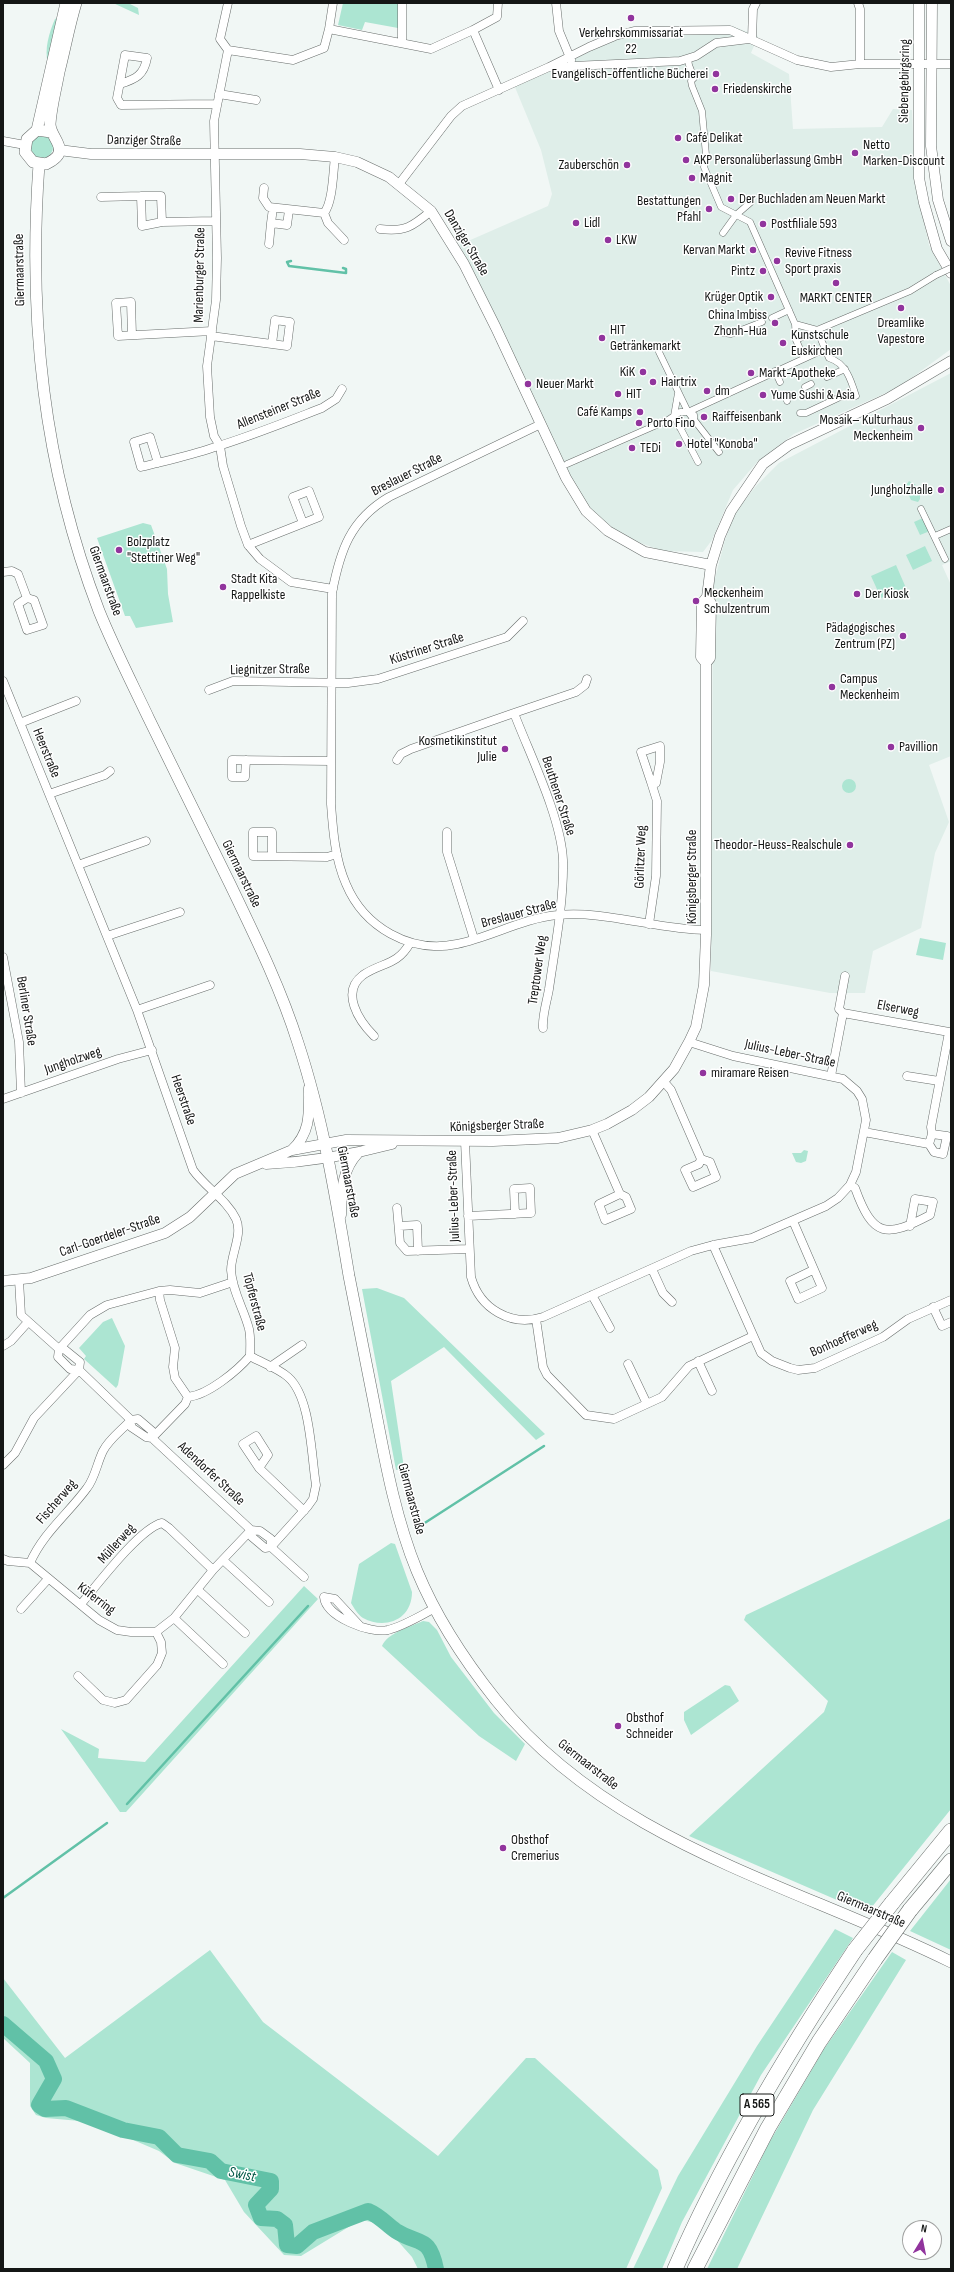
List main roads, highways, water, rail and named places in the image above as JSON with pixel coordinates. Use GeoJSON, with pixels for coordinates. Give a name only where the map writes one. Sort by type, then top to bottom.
{"type":"FeatureCollection","features":[{"type":"Feature","properties":{"kind":"highway","name":"A 565"},"geometry":{"type":"LineString","coordinates":[[675,2269],[749,2118],[800,2031],[855,1950],[951,1831]]}},
{"type":"Feature","properties":{"kind":"highway","name":"A 565"},"geometry":{"type":"LineString","coordinates":[[695,2269],[768,2128],[818,2042],[910,1910],[951,1861]]}},
{"type":"Feature","properties":{"kind":"main road"},"geometry":{"type":"LineString","coordinates":[[37,130],[51,132],[56,137],[59,150],[52,161],[39,164],[28,158],[25,145],[26,139],[37,130],[66,3]]}},
{"type":"Feature","properties":{"kind":"main road"},"geometry":{"type":"LineString","coordinates":[[51,132],[50,124],[55,93],[76,3]]}},
{"type":"Feature","properties":{"kind":"main road","name":"Giermaarstraße"},"geometry":{"type":"LineString","coordinates":[[39,164],[34,236],[35,294],[39,360],[45,412],[56,467],[75,542],[100,613],[121,662],[247,920],[276,984],[299,1045],[325,1143],[387,1472],[402,1530],[435,1608],[471,1667],[501,1706],[540,1746],[578,1778],[624,1812],[675,1840],[733,1868],[951,1962]]}},
{"type":"Feature","properties":{"kind":"waterway"},"geometry":{"type":"LineString","coordinates":[[291,261],[287,262],[289,266],[346,273],[346,269],[343,268]]}},
{"type":"Feature","properties":{"kind":"waterway"},"geometry":{"type":"LineString","coordinates":[[420,1526],[544,1446]]}},
{"type":"Feature","properties":{"kind":"waterway"},"geometry":{"type":"LineString","coordinates":[[127,1804],[308,1606]]}},
{"type":"Feature","properties":{"kind":"waterway"},"geometry":{"type":"LineString","coordinates":[[3,1898],[107,1823]]}},
{"type":"Feature","properties":{"kind":"waterway","name":"Swist"},"geometry":{"type":"LineString","coordinates":[[3,2024],[46,2061],[54,2079],[39,2105],[45,2109],[66,2108],[123,2130],[159,2137],[177,2155],[210,2161],[221,2171],[271,2181],[271,2189],[256,2205],[261,2218],[277,2219],[285,2225],[287,2245],[297,2246],[313,2232],[368,2211],[404,2236],[427,2246],[433,2258],[436,2269]]}},
{"type":"Feature","properties":{"kind":"place","name":"Verkehrskommissariat 22"},"geometry":{"type":"Point","coordinates":[631,18]}},
{"type":"Feature","properties":{"kind":"place","name":"Evangelisch-öffentliche Bücherei"},"geometry":{"type":"Point","coordinates":[716,74]}},
{"type":"Feature","properties":{"kind":"place","name":"Friedenskirche"},"geometry":{"type":"Point","coordinates":[715,89]}},
{"type":"Feature","properties":{"kind":"place","name":"Café Delikat"},"geometry":{"type":"Point","coordinates":[678,138]}},
{"type":"Feature","properties":{"kind":"place","name":"Netto Marken-Discount"},"geometry":{"type":"Point","coordinates":[855,153]}},
{"type":"Feature","properties":{"kind":"place","name":"AKP Personalüberlassung GmbH"},"geometry":{"type":"Point","coordinates":[686,160]}},
{"type":"Feature","properties":{"kind":"place","name":"Zauberschön"},"geometry":{"type":"Point","coordinates":[627,165]}},
{"type":"Feature","properties":{"kind":"place","name":"Magnit"},"geometry":{"type":"Point","coordinates":[692,178]}},
{"type":"Feature","properties":{"kind":"place","name":"Der Buchladen am Neuen Markt"},"geometry":{"type":"Point","coordinates":[731,199]}},
{"type":"Feature","properties":{"kind":"place","name":"Bestattungen Pfahl"},"geometry":{"type":"Point","coordinates":[709,209]}},
{"type":"Feature","properties":{"kind":"place","name":"Lidl"},"geometry":{"type":"Point","coordinates":[576,223]}},
{"type":"Feature","properties":{"kind":"place","name":"Postfiliale 593"},"geometry":{"type":"Point","coordinates":[763,224]}},
{"type":"Feature","properties":{"kind":"place","name":"LKW"},"geometry":{"type":"Point","coordinates":[608,240]}},
{"type":"Feature","properties":{"kind":"place","name":"Kervan Markt"},"geometry":{"type":"Point","coordinates":[753,250]}},
{"type":"Feature","properties":{"kind":"place","name":"Revive Fitness Sport praxis"},"geometry":{"type":"Point","coordinates":[777,261]}},
{"type":"Feature","properties":{"kind":"place","name":"Pintz"},"geometry":{"type":"Point","coordinates":[763,271]}},
{"type":"Feature","properties":{"kind":"place","name":"MARKT CENTER"},"geometry":{"type":"Point","coordinates":[836,283]}},
{"type":"Feature","properties":{"kind":"place","name":"Krüger Optik"},"geometry":{"type":"Point","coordinates":[771,297]}},
{"type":"Feature","properties":{"kind":"place","name":"Dreamlike Vapestore"},"geometry":{"type":"Point","coordinates":[901,308]}},
{"type":"Feature","properties":{"kind":"place","name":"China Imbiss Zhonh-Hua"},"geometry":{"type":"Point","coordinates":[775,323]}},
{"type":"Feature","properties":{"kind":"place","name":"HIT Getränkemarkt"},"geometry":{"type":"Point","coordinates":[602,338]}},
{"type":"Feature","properties":{"kind":"place","name":"Kunstschule Euskirchen"},"geometry":{"type":"Point","coordinates":[783,343]}},
{"type":"Feature","properties":{"kind":"place","name":"KiK"},"geometry":{"type":"Point","coordinates":[643,372]}},
{"type":"Feature","properties":{"kind":"place","name":"Markt-Apotheke"},"geometry":{"type":"Point","coordinates":[751,373]}},
{"type":"Feature","properties":{"kind":"place","name":"Hairtrix"},"geometry":{"type":"Point","coordinates":[653,382]}},
{"type":"Feature","properties":{"kind":"place","name":"Neuer Markt"},"geometry":{"type":"Point","coordinates":[528,384]}},
{"type":"Feature","properties":{"kind":"place","name":"dm"},"geometry":{"type":"Point","coordinates":[707,391]}},
{"type":"Feature","properties":{"kind":"place","name":"HIT"},"geometry":{"type":"Point","coordinates":[618,394]}},
{"type":"Feature","properties":{"kind":"place","name":"Yume Sushi & Asia"},"geometry":{"type":"Point","coordinates":[763,395]}},
{"type":"Feature","properties":{"kind":"place","name":"Café Kamps"},"geometry":{"type":"Point","coordinates":[640,412]}},
{"type":"Feature","properties":{"kind":"place","name":"Raiffeisenbank"},"geometry":{"type":"Point","coordinates":[704,417]}},
{"type":"Feature","properties":{"kind":"place","name":"Porto Fino"},"geometry":{"type":"Point","coordinates":[639,423]}},
{"type":"Feature","properties":{"kind":"place","name":"Mosaik– Kulturhaus Meckenheim"},"geometry":{"type":"Point","coordinates":[921,428]}},
{"type":"Feature","properties":{"kind":"place","name":"Hotel \"Konoba\""},"geometry":{"type":"Point","coordinates":[679,444]}},
{"type":"Feature","properties":{"kind":"place","name":"TEDi"},"geometry":{"type":"Point","coordinates":[632,448]}},
{"type":"Feature","properties":{"kind":"place","name":"Jungholzhalle"},"geometry":{"type":"Point","coordinates":[941,490]}},
{"type":"Feature","properties":{"kind":"place","name":"Bolzplatz \"Stettiner Weg\""},"geometry":{"type":"Point","coordinates":[119,550]}},
{"type":"Feature","properties":{"kind":"place","name":"Stadt Kita Rappelkiste"},"geometry":{"type":"Point","coordinates":[223,587]}},
{"type":"Feature","properties":{"kind":"place","name":"Der Kiosk"},"geometry":{"type":"Point","coordinates":[857,594]}},
{"type":"Feature","properties":{"kind":"place","name":"Meckenheim Schulzentrum"},"geometry":{"type":"Point","coordinates":[696,601]}},
{"type":"Feature","properties":{"kind":"place","name":"Pädagogisches Zentrum (PZ)"},"geometry":{"type":"Point","coordinates":[903,636]}},
{"type":"Feature","properties":{"kind":"place","name":"Campus Meckenheim"},"geometry":{"type":"Point","coordinates":[832,687]}},
{"type":"Feature","properties":{"kind":"place","name":"Pavillion"},"geometry":{"type":"Point","coordinates":[891,747]}},
{"type":"Feature","properties":{"kind":"place","name":"Kosmetikinstitut Julie"},"geometry":{"type":"Point","coordinates":[505,749]}},
{"type":"Feature","properties":{"kind":"place","name":"Theodor-Heuss-Realschule"},"geometry":{"type":"Point","coordinates":[850,845]}},
{"type":"Feature","properties":{"kind":"place","name":"miramare Reisen"},"geometry":{"type":"Point","coordinates":[703,1073]}},
{"type":"Feature","properties":{"kind":"place","name":"Obsthof Schneider"},"geometry":{"type":"Point","coordinates":[618,1726]}},
{"type":"Feature","properties":{"kind":"place","name":"Obsthof Cremerius"},"geometry":{"type":"Point","coordinates":[503,1848]}}]}
